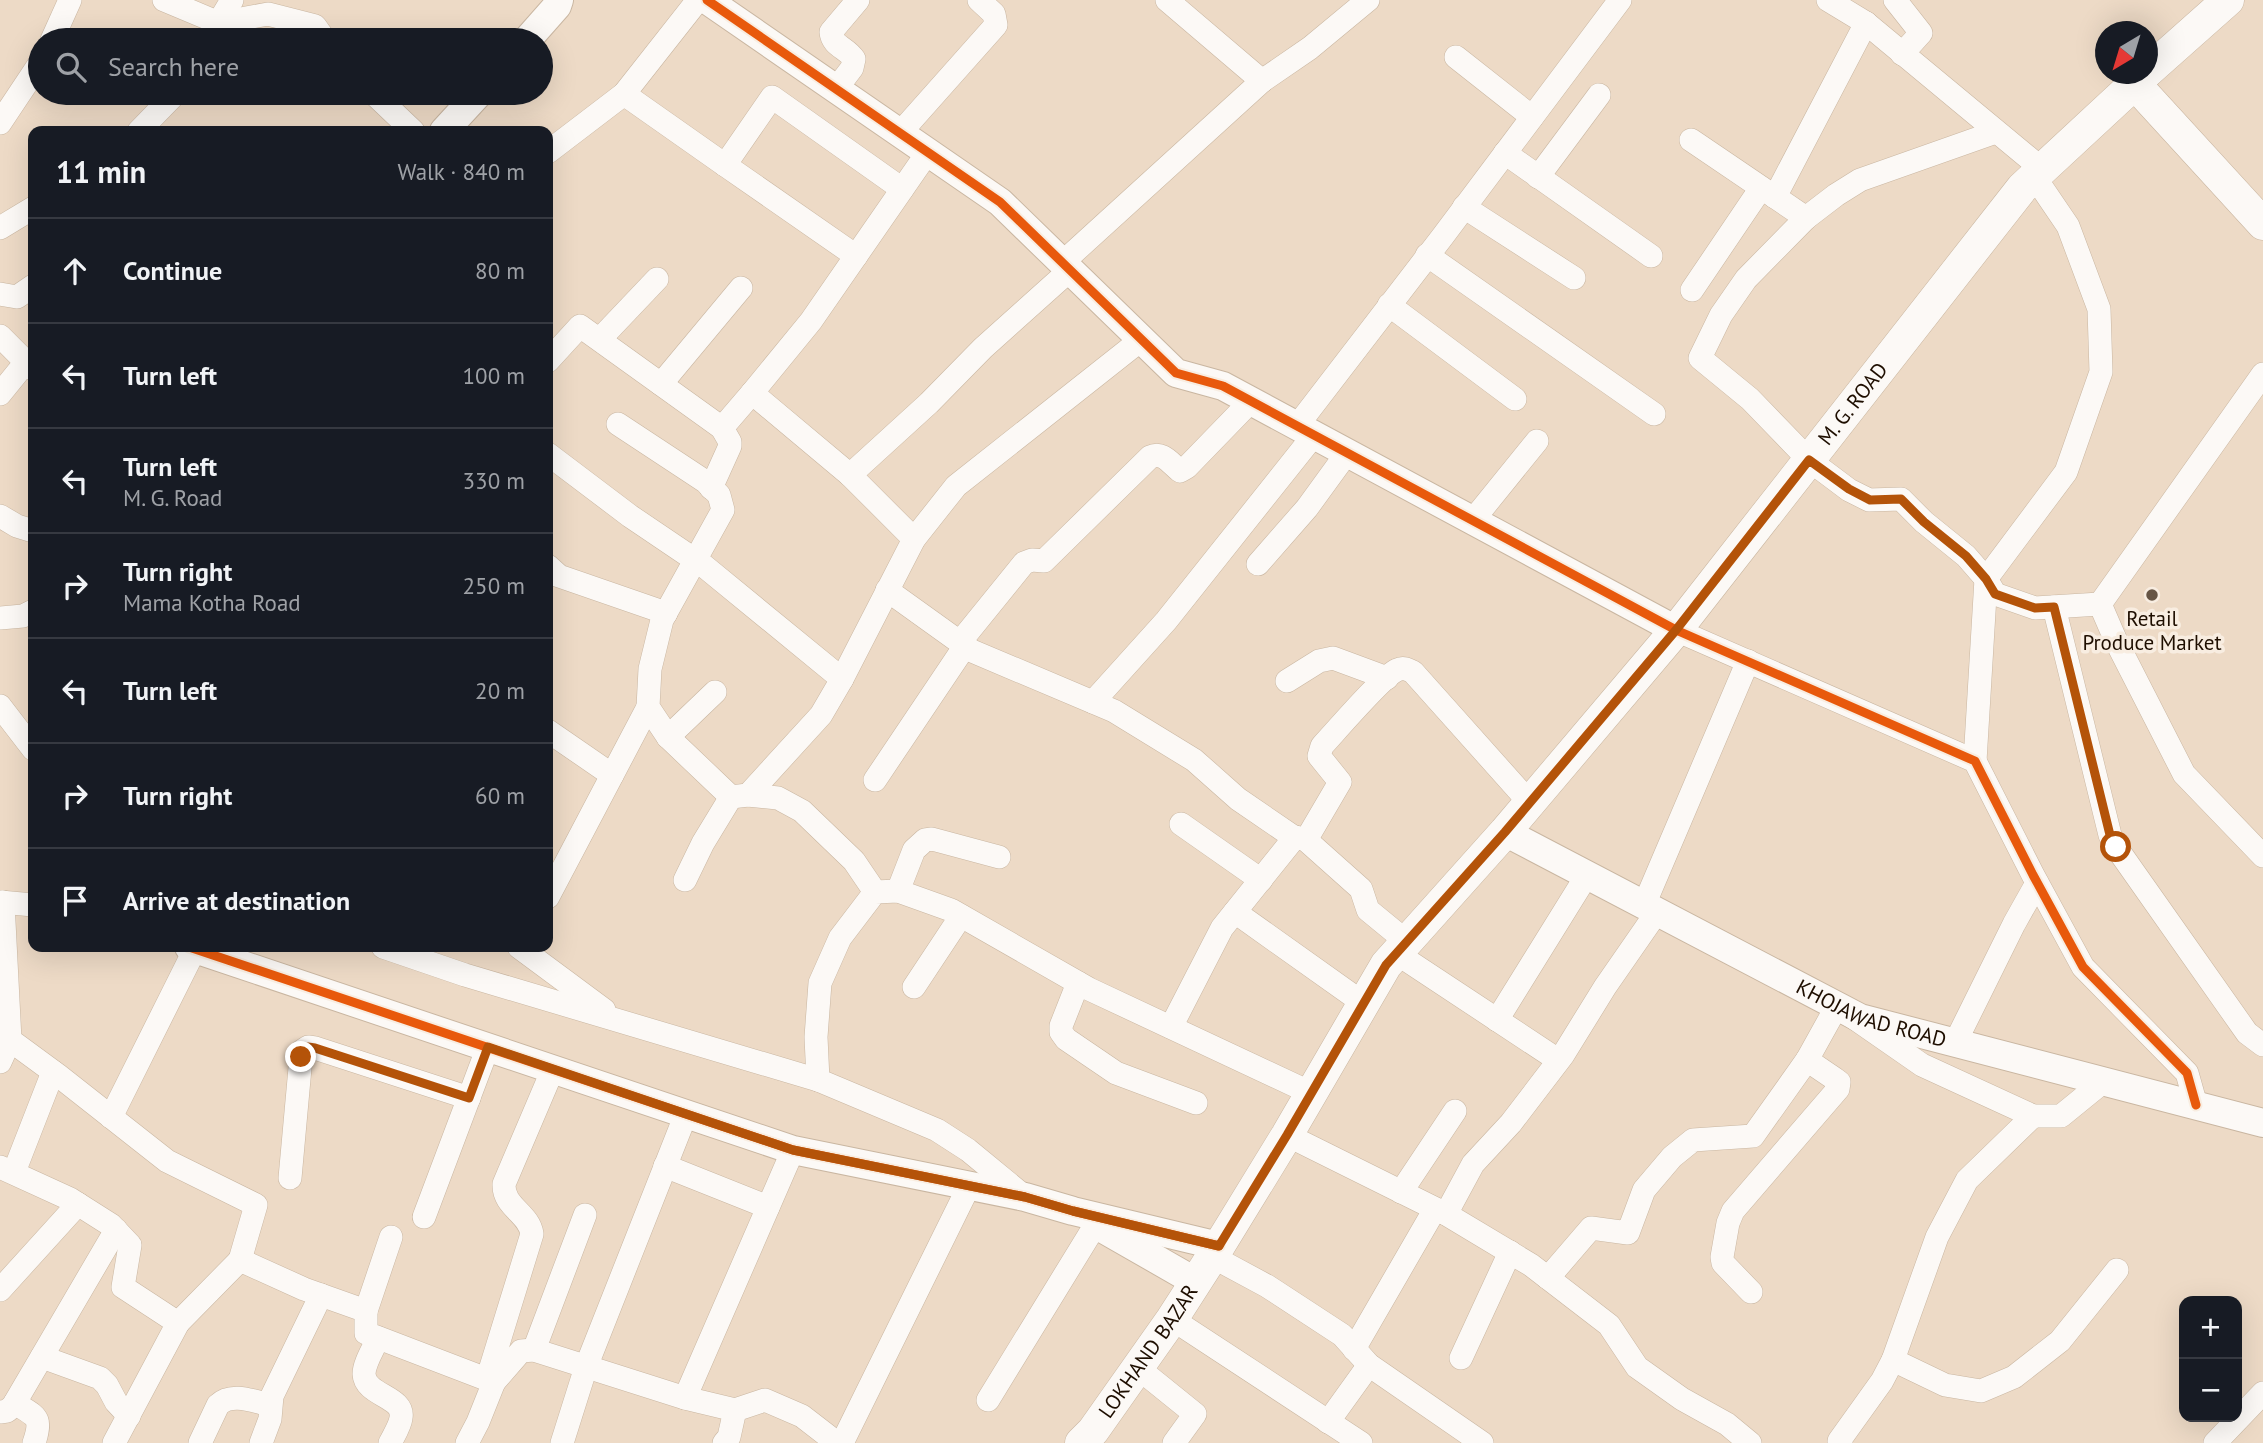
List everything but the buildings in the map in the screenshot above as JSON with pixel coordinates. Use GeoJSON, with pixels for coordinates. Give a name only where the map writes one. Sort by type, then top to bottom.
{"type":"FeatureCollection","features":[{"type":"Feature","properties":{"kind":"main road","name":"M. G. ROAD"},"geometry":{"type":"LineString","coordinates":[[2158,61],[2218,3]]}},
{"type":"Feature","properties":{"kind":"main road","name":"M. G. ROAD"},"geometry":{"type":"LineString","coordinates":[[1210,1262],[1386,965],[1505,832],[1676,630],[2022,188],[2133,84]]}},
{"type":"Feature","properties":{"kind":"main road"},"geometry":{"type":"LineString","coordinates":[[2148,84],[2263,225]]}},
{"type":"Feature","properties":{"kind":"main road","name":"LOKHAND BAZAR"},"geometry":{"type":"LineString","coordinates":[[1081,1443],[1093,1431],[1138,1368],[1210,1262]]}},
{"type":"Feature","properties":{"kind":"street"},"geometry":{"type":"LineString","coordinates":[[57,28],[70,0]]}},
{"type":"Feature","properties":{"kind":"street"},"geometry":{"type":"LineString","coordinates":[[164,0],[208,28]]}},
{"type":"Feature","properties":{"kind":"street"},"geometry":{"type":"LineString","coordinates":[[216,28],[232,0]]}},
{"type":"Feature","properties":{"kind":"street"},"geometry":{"type":"LineString","coordinates":[[553,148],[624,94],[698,0]]}},
{"type":"Feature","properties":{"kind":"street"},"geometry":{"type":"LineString","coordinates":[[707,0],[1000,202],[1176,373],[1223,386],[1676,630],[1975,761]]}},
{"type":"Feature","properties":{"kind":"street"},"geometry":{"type":"LineString","coordinates":[[836,89],[852,68],[854,59],[834,42],[831,32],[858,0]]}},
{"type":"Feature","properties":{"kind":"street"},"geometry":{"type":"LineString","coordinates":[[900,133],[996,25],[994,15],[979,0]]}},
{"type":"Feature","properties":{"kind":"street"},"geometry":{"type":"LineString","coordinates":[[1167,0],[1262,81]]}},
{"type":"Feature","properties":{"kind":"street"},"geometry":{"type":"LineString","coordinates":[[850,475],[929,403],[1066,266],[1262,81],[1310,48],[1368,0]]}},
{"type":"Feature","properties":{"kind":"street"},"geometry":{"type":"LineString","coordinates":[[1093,702],[1166,621],[1305,430],[1389,305],[1619,0]]}},
{"type":"Feature","properties":{"kind":"street"},"geometry":{"type":"LineString","coordinates":[[1828,0],[1866,23],[1996,132],[2038,173],[2068,226],[2099,309],[2101,372],[2067,472],[1986,579],[1975,761],[2083,967],[2187,1073],[2196,1105]]}},
{"type":"Feature","properties":{"kind":"street"},"geometry":{"type":"LineString","coordinates":[[1895,0],[1921,33],[1902,54]]}},
{"type":"Feature","properties":{"kind":"street"},"geometry":{"type":"LineString","coordinates":[[536,28],[554,2]]}},
{"type":"Feature","properties":{"kind":"street"},"geometry":{"type":"LineString","coordinates":[[226,28],[268,14],[316,28]]}},
{"type":"Feature","properties":{"kind":"street"},"geometry":{"type":"LineString","coordinates":[[1692,290],[1768,192],[1866,23]]}},
{"type":"Feature","properties":{"kind":"street"},"geometry":{"type":"LineString","coordinates":[[1456,57],[1531,117]]}},
{"type":"Feature","properties":{"kind":"street"},"geometry":{"type":"LineString","coordinates":[[0,123],[28,81]]}},
{"type":"Feature","properties":{"kind":"street"},"geometry":{"type":"LineString","coordinates":[[624,94],[856,256]]}},
{"type":"Feature","properties":{"kind":"street"},"geometry":{"type":"LineString","coordinates":[[1538,177],[1599,94]]}},
{"type":"Feature","properties":{"kind":"street"},"geometry":{"type":"LineString","coordinates":[[724,165],[772,97],[902,189]]}},
{"type":"Feature","properties":{"kind":"street"},"geometry":{"type":"LineString","coordinates":[[144,126],[164,105]]}},
{"type":"Feature","properties":{"kind":"street"},"geometry":{"type":"LineString","coordinates":[[386,105],[408,126]]}},
{"type":"Feature","properties":{"kind":"street"},"geometry":{"type":"LineString","coordinates":[[449,126],[468,105]]}},
{"type":"Feature","properties":{"kind":"street"},"geometry":{"type":"LineString","coordinates":[[1996,132],[1860,180],[1836,195],[1806,218],[1745,279],[1721,315],[1700,358],[1750,399],[1809,460],[1849,489],[1870,500],[1901,499],[1924,522],[1966,556],[1995,594],[2035,608],[2100,604]]}},
{"type":"Feature","properties":{"kind":"street"},"geometry":{"type":"LineString","coordinates":[[1691,140],[1806,218]]}},
{"type":"Feature","properties":{"kind":"street"},"geometry":{"type":"LineString","coordinates":[[722,428],[811,321],[928,152]]}},
{"type":"Feature","properties":{"kind":"street"},"geometry":{"type":"LineString","coordinates":[[1505,153],[1651,256]]}},
{"type":"Feature","properties":{"kind":"street"},"geometry":{"type":"LineString","coordinates":[[1464,207],[1574,278]]}},
{"type":"Feature","properties":{"kind":"street"},"geometry":{"type":"LineString","coordinates":[[0,228],[28,211]]}},
{"type":"Feature","properties":{"kind":"street"},"geometry":{"type":"LineString","coordinates":[[1427,255],[1654,414]]}},
{"type":"Feature","properties":{"kind":"street"},"geometry":{"type":"LineString","coordinates":[[600,339],[657,279]]}},
{"type":"Feature","properties":{"kind":"street"},"geometry":{"type":"LineString","coordinates":[[661,384],[741,288]]}},
{"type":"Feature","properties":{"kind":"street"},"geometry":{"type":"LineString","coordinates":[[0,294],[17,297],[28,289]]}},
{"type":"Feature","properties":{"kind":"street"},"geometry":{"type":"LineString","coordinates":[[1389,305],[1515,399]]}},
{"type":"Feature","properties":{"kind":"street"},"geometry":{"type":"LineString","coordinates":[[553,356],[580,326],[722,428],[730,446],[711,488]]}},
{"type":"Feature","properties":{"kind":"street"},"geometry":{"type":"LineString","coordinates":[[0,336],[28,364]]}},
{"type":"Feature","properties":{"kind":"street"},"geometry":{"type":"LineString","coordinates":[[685,880],[703,842],[740,796],[821,715],[914,539],[956,486],[1142,340]]}},
{"type":"Feature","properties":{"kind":"street"},"geometry":{"type":"LineString","coordinates":[[0,394],[28,368]]}},
{"type":"Feature","properties":{"kind":"street"},"geometry":{"type":"LineString","coordinates":[[2100,604],[2263,374]]}},
{"type":"Feature","properties":{"kind":"street"},"geometry":{"type":"LineString","coordinates":[[752,393],[850,475],[914,539]]}},
{"type":"Feature","properties":{"kind":"street"},"geometry":{"type":"LineString","coordinates":[[875,780],[962,644],[1024,563],[1044,561],[1150,457],[1156,454],[1164,456],[1180,471],[1187,467],[1251,401]]}},
{"type":"Feature","properties":{"kind":"street"},"geometry":{"type":"LineString","coordinates":[[553,887],[648,707],[650,669],[662,620],[723,510],[719,495],[711,488],[618,424]]}},
{"type":"Feature","properties":{"kind":"street"},"geometry":{"type":"LineString","coordinates":[[1473,520],[1537,441]]}},
{"type":"Feature","properties":{"kind":"street"},"geometry":{"type":"LineString","coordinates":[[1258,564],[1307,508],[1348,453]]}},
{"type":"Feature","properties":{"kind":"street"},"geometry":{"type":"LineString","coordinates":[[553,458],[630,516],[696,561],[842,679]]}},
{"type":"Feature","properties":{"kind":"street"},"geometry":{"type":"LineString","coordinates":[[0,516],[28,530]]}},
{"type":"Feature","properties":{"kind":"street"},"geometry":{"type":"LineString","coordinates":[[553,577],[666,614]]}},
{"type":"Feature","properties":{"kind":"street"},"geometry":{"type":"LineString","coordinates":[[887,590],[972,651],[1114,711],[1194,760],[1238,799],[1301,839],[1361,889],[1368,910],[1402,948],[1497,1020],[1558,1060]]}},
{"type":"Feature","properties":{"kind":"street"},"geometry":{"type":"LineString","coordinates":[[2100,604],[2183,774],[2263,856]]}},
{"type":"Feature","properties":{"kind":"street"},"geometry":{"type":"LineString","coordinates":[[2054,607],[2110,835],[2247,1034],[2263,1045]]}},
{"type":"Feature","properties":{"kind":"street"},"geometry":{"type":"LineString","coordinates":[[0,618],[28,614]]}},
{"type":"Feature","properties":{"kind":"street"},"geometry":{"type":"LineString","coordinates":[[1287,681],[1319,661],[1334,658],[1387,678]]}},
{"type":"Feature","properties":{"kind":"street"},"geometry":{"type":"LineString","coordinates":[[1328,1422],[1441,1212],[1473,1164],[1511,1123],[1558,1060],[1605,987],[1650,908],[1748,661]]}},
{"type":"Feature","properties":{"kind":"street"},"geometry":{"type":"LineString","coordinates":[[1171,1027],[1216,939],[1261,880],[1301,839],[1340,782],[1319,756],[1322,746],[1387,678],[1400,668],[1413,672],[1530,803]]}},
{"type":"Feature","properties":{"kind":"street"},"geometry":{"type":"LineString","coordinates":[[668,737],[715,692]]}},
{"type":"Feature","properties":{"kind":"street"},"geometry":{"type":"LineString","coordinates":[[0,706],[28,742]]}},
{"type":"Feature","properties":{"kind":"street"},"geometry":{"type":"LineString","coordinates":[[648,707],[668,737],[740,796],[778,798],[802,811],[854,861],[875,892]]}},
{"type":"Feature","properties":{"kind":"street"},"geometry":{"type":"LineString","coordinates":[[553,734],[612,775]]}},
{"type":"Feature","properties":{"kind":"street"},"geometry":{"type":"LineString","coordinates":[[1181,824],[1261,880]]}},
{"type":"Feature","properties":{"kind":"street","name":"KHOJAWAD ROAD"},"geometry":{"type":"LineString","coordinates":[[1505,832],[1860,1018],[2263,1124]]}},
{"type":"Feature","properties":{"kind":"street"},"geometry":{"type":"LineString","coordinates":[[898,891],[914,850],[925,839],[999,857]]}},
{"type":"Feature","properties":{"kind":"street"},"geometry":{"type":"LineString","coordinates":[[1497,1020],[1587,875]]}},
{"type":"Feature","properties":{"kind":"street"},"geometry":{"type":"LineString","coordinates":[[1955,1043],[2037,883]]}},
{"type":"Feature","properties":{"kind":"street"},"geometry":{"type":"LineString","coordinates":[[875,892],[898,891],[961,916],[1078,983],[1311,1093]]}},
{"type":"Feature","properties":{"kind":"street"},"geometry":{"type":"LineString","coordinates":[[818,1080],[816,1037],[820,983],[840,938],[875,892]]}},
{"type":"Feature","properties":{"kind":"street"},"geometry":{"type":"LineString","coordinates":[[0,1062],[10,1040],[1,902],[28,905]]}},
{"type":"Feature","properties":{"kind":"street"},"geometry":{"type":"LineString","coordinates":[[1235,912],[1363,1003]]}},
{"type":"Feature","properties":{"kind":"street"},"geometry":{"type":"LineString","coordinates":[[915,987],[961,916]]}},
{"type":"Feature","properties":{"kind":"street"},"geometry":{"type":"LineString","coordinates":[[111,1117],[190,952]]}},
{"type":"Feature","properties":{"kind":"street"},"geometry":{"type":"LineString","coordinates":[[204,952],[793,1150],[1025,1197],[1210,1262],[1288,1300],[1342,1335],[1362,1357],[1482,1443]]}},
{"type":"Feature","properties":{"kind":"street"},"geometry":{"type":"LineString","coordinates":[[398,952],[466,975],[818,1080],[937,1130],[968,1150],[1025,1197]]}},
{"type":"Feature","properties":{"kind":"street"},"geometry":{"type":"LineString","coordinates":[[527,952],[618,1020]]}},
{"type":"Feature","properties":{"kind":"street"},"geometry":{"type":"LineString","coordinates":[[1078,983],[1061,1026],[1061,1032],[1066,1039],[1116,1073],[1196,1103]]}},
{"type":"Feature","properties":{"kind":"street"},"geometry":{"type":"LineString","coordinates":[[1548,1278],[1591,1228],[1629,1233],[1644,1190],[1672,1157],[1693,1140],[1753,1136],[1807,1059],[1837,1006],[1922,1065],[2033,1116],[2061,1116],[2104,1081]]}},
{"type":"Feature","properties":{"kind":"street"},"geometry":{"type":"LineString","coordinates":[[10,1040],[167,1161],[256,1205],[240,1260],[178,1323],[114,1443]]}},
{"type":"Feature","properties":{"kind":"street"},"geometry":{"type":"LineString","coordinates":[[290,1178],[301,1057],[302,1051],[308,1047],[469,1098]]}},
{"type":"Feature","properties":{"kind":"street"},"geometry":{"type":"LineString","coordinates":[[424,1217],[488,1047]]}},
{"type":"Feature","properties":{"kind":"street"},"geometry":{"type":"LineString","coordinates":[[1751,1292],[1723,1263],[1728,1223],[1733,1211],[1838,1089],[1839,1082],[1807,1059]]}},
{"type":"Feature","properties":{"kind":"street"},"geometry":{"type":"LineString","coordinates":[[467,1443],[478,1422],[532,1234],[531,1227],[507,1202],[503,1193],[504,1184],[553,1069]]}},
{"type":"Feature","properties":{"kind":"street"},"geometry":{"type":"LineString","coordinates":[[53,1072],[7,1170],[78,1204],[116,1230],[130,1245],[123,1287],[178,1323]]}},
{"type":"Feature","properties":{"kind":"street"},"geometry":{"type":"LineString","coordinates":[[1401,1192],[1455,1111]]}},
{"type":"Feature","properties":{"kind":"street"},"geometry":{"type":"LineString","coordinates":[[562,1443],[586,1367],[685,1114]]}},
{"type":"Feature","properties":{"kind":"street"},"geometry":{"type":"LineString","coordinates":[[1839,1442],[1882,1381],[1893,1360],[1937,1237],[1967,1180],[2033,1116]]}},
{"type":"Feature","properties":{"kind":"street"},"geometry":{"type":"LineString","coordinates":[[1287,1135],[1441,1212],[1510,1252],[1609,1325],[1637,1367],[1682,1399],[1727,1424],[1751,1443]]}},
{"type":"Feature","properties":{"kind":"street"},"geometry":{"type":"LineString","coordinates":[[685,1398],[793,1150]]}},
{"type":"Feature","properties":{"kind":"street"},"geometry":{"type":"LineString","coordinates":[[665,1166],[768,1207]]}},
{"type":"Feature","properties":{"kind":"street"},"geometry":{"type":"LineString","coordinates":[[490,1381],[522,1351],[534,1350],[685,1398],[735,1410],[765,1400],[802,1416],[840,1443],[969,1186]]}},
{"type":"Feature","properties":{"kind":"street"},"geometry":{"type":"LineString","coordinates":[[0,1290],[78,1204]]}},
{"type":"Feature","properties":{"kind":"street"},"geometry":{"type":"LineString","coordinates":[[534,1350],[585,1214]]}},
{"type":"Feature","properties":{"kind":"street"},"geometry":{"type":"LineString","coordinates":[[1085,1218],[1210,1262]]}},
{"type":"Feature","properties":{"kind":"street"},"geometry":{"type":"LineString","coordinates":[[988,1400],[1085,1218]]}},
{"type":"Feature","properties":{"kind":"street"},"geometry":{"type":"LineString","coordinates":[[34,1443],[39,1423],[33,1415],[7,1407],[42,1357],[116,1230]]}},
{"type":"Feature","properties":{"kind":"street"},"geometry":{"type":"LineString","coordinates":[[391,1237],[366,1311],[366,1333],[490,1381]]}},
{"type":"Feature","properties":{"kind":"street"},"geometry":{"type":"LineString","coordinates":[[1461,1358],[1510,1252]]}},
{"type":"Feature","properties":{"kind":"street"},"geometry":{"type":"LineString","coordinates":[[240,1260],[366,1311]]}},
{"type":"Feature","properties":{"kind":"street"},"geometry":{"type":"LineString","coordinates":[[1893,1360],[1945,1385],[1981,1391],[2014,1377],[2060,1340],[2117,1270]]}},
{"type":"Feature","properties":{"kind":"street"},"geometry":{"type":"LineString","coordinates":[[261,1443],[270,1419],[272,1396],[321,1295]]}},
{"type":"Feature","properties":{"kind":"street"},"geometry":{"type":"LineString","coordinates":[[1172,1319],[1361,1443]]}},
{"type":"Feature","properties":{"kind":"street"},"geometry":{"type":"LineString","coordinates":[[378,1338],[364,1371],[364,1378],[368,1386],[400,1407],[401,1421],[390,1443]]}},
{"type":"Feature","properties":{"kind":"street"},"geometry":{"type":"LineString","coordinates":[[42,1357],[100,1378],[129,1416]]}},
{"type":"Feature","properties":{"kind":"street"},"geometry":{"type":"LineString","coordinates":[[1138,1368],[1195,1414],[1174,1443]]}},
{"type":"Feature","properties":{"kind":"street"},"geometry":{"type":"LineString","coordinates":[[2215,1443],[2263,1393]]}},
{"type":"Feature","properties":{"kind":"street"},"geometry":{"type":"LineString","coordinates":[[200,1443],[223,1400],[230,1397],[270,1405]]}},
{"type":"Feature","properties":{"kind":"street"},"geometry":{"type":"LineString","coordinates":[[724,1443],[729,1437],[735,1410]]}},
{"type":"Feature","properties":{"kind":"cycle path"},"geometry":{"type":"LineString","coordinates":[[707,0],[1000,202],[1176,373],[1223,386],[1676,630],[1975,761],[2083,967],[2187,1073],[2196,1105]]}},
{"type":"Feature","properties":{"kind":"cycle path"},"geometry":{"type":"LineString","coordinates":[[204,952],[793,1150],[1025,1197],[1219,1246]]}},
{"type":"Feature","properties":{"kind":"place","name":"Retail Produce Market"},"geometry":{"type":"Point","coordinates":[2152,595]}},
{"type":"Feature","properties":{"kind":"route"},"geometry":{"type":"LineString","coordinates":[[301,1057],[302,1051],[308,1047],[315,1048],[469,1098],[488,1047],[793,1150],[1025,1197],[1219,1246],[1386,965],[1505,832],[1676,630],[1809,460],[1849,489],[1870,500],[1901,499],[1924,522],[1966,556],[1995,594],[2035,608],[2054,607],[2110,835],[2116,847]]}}]}
